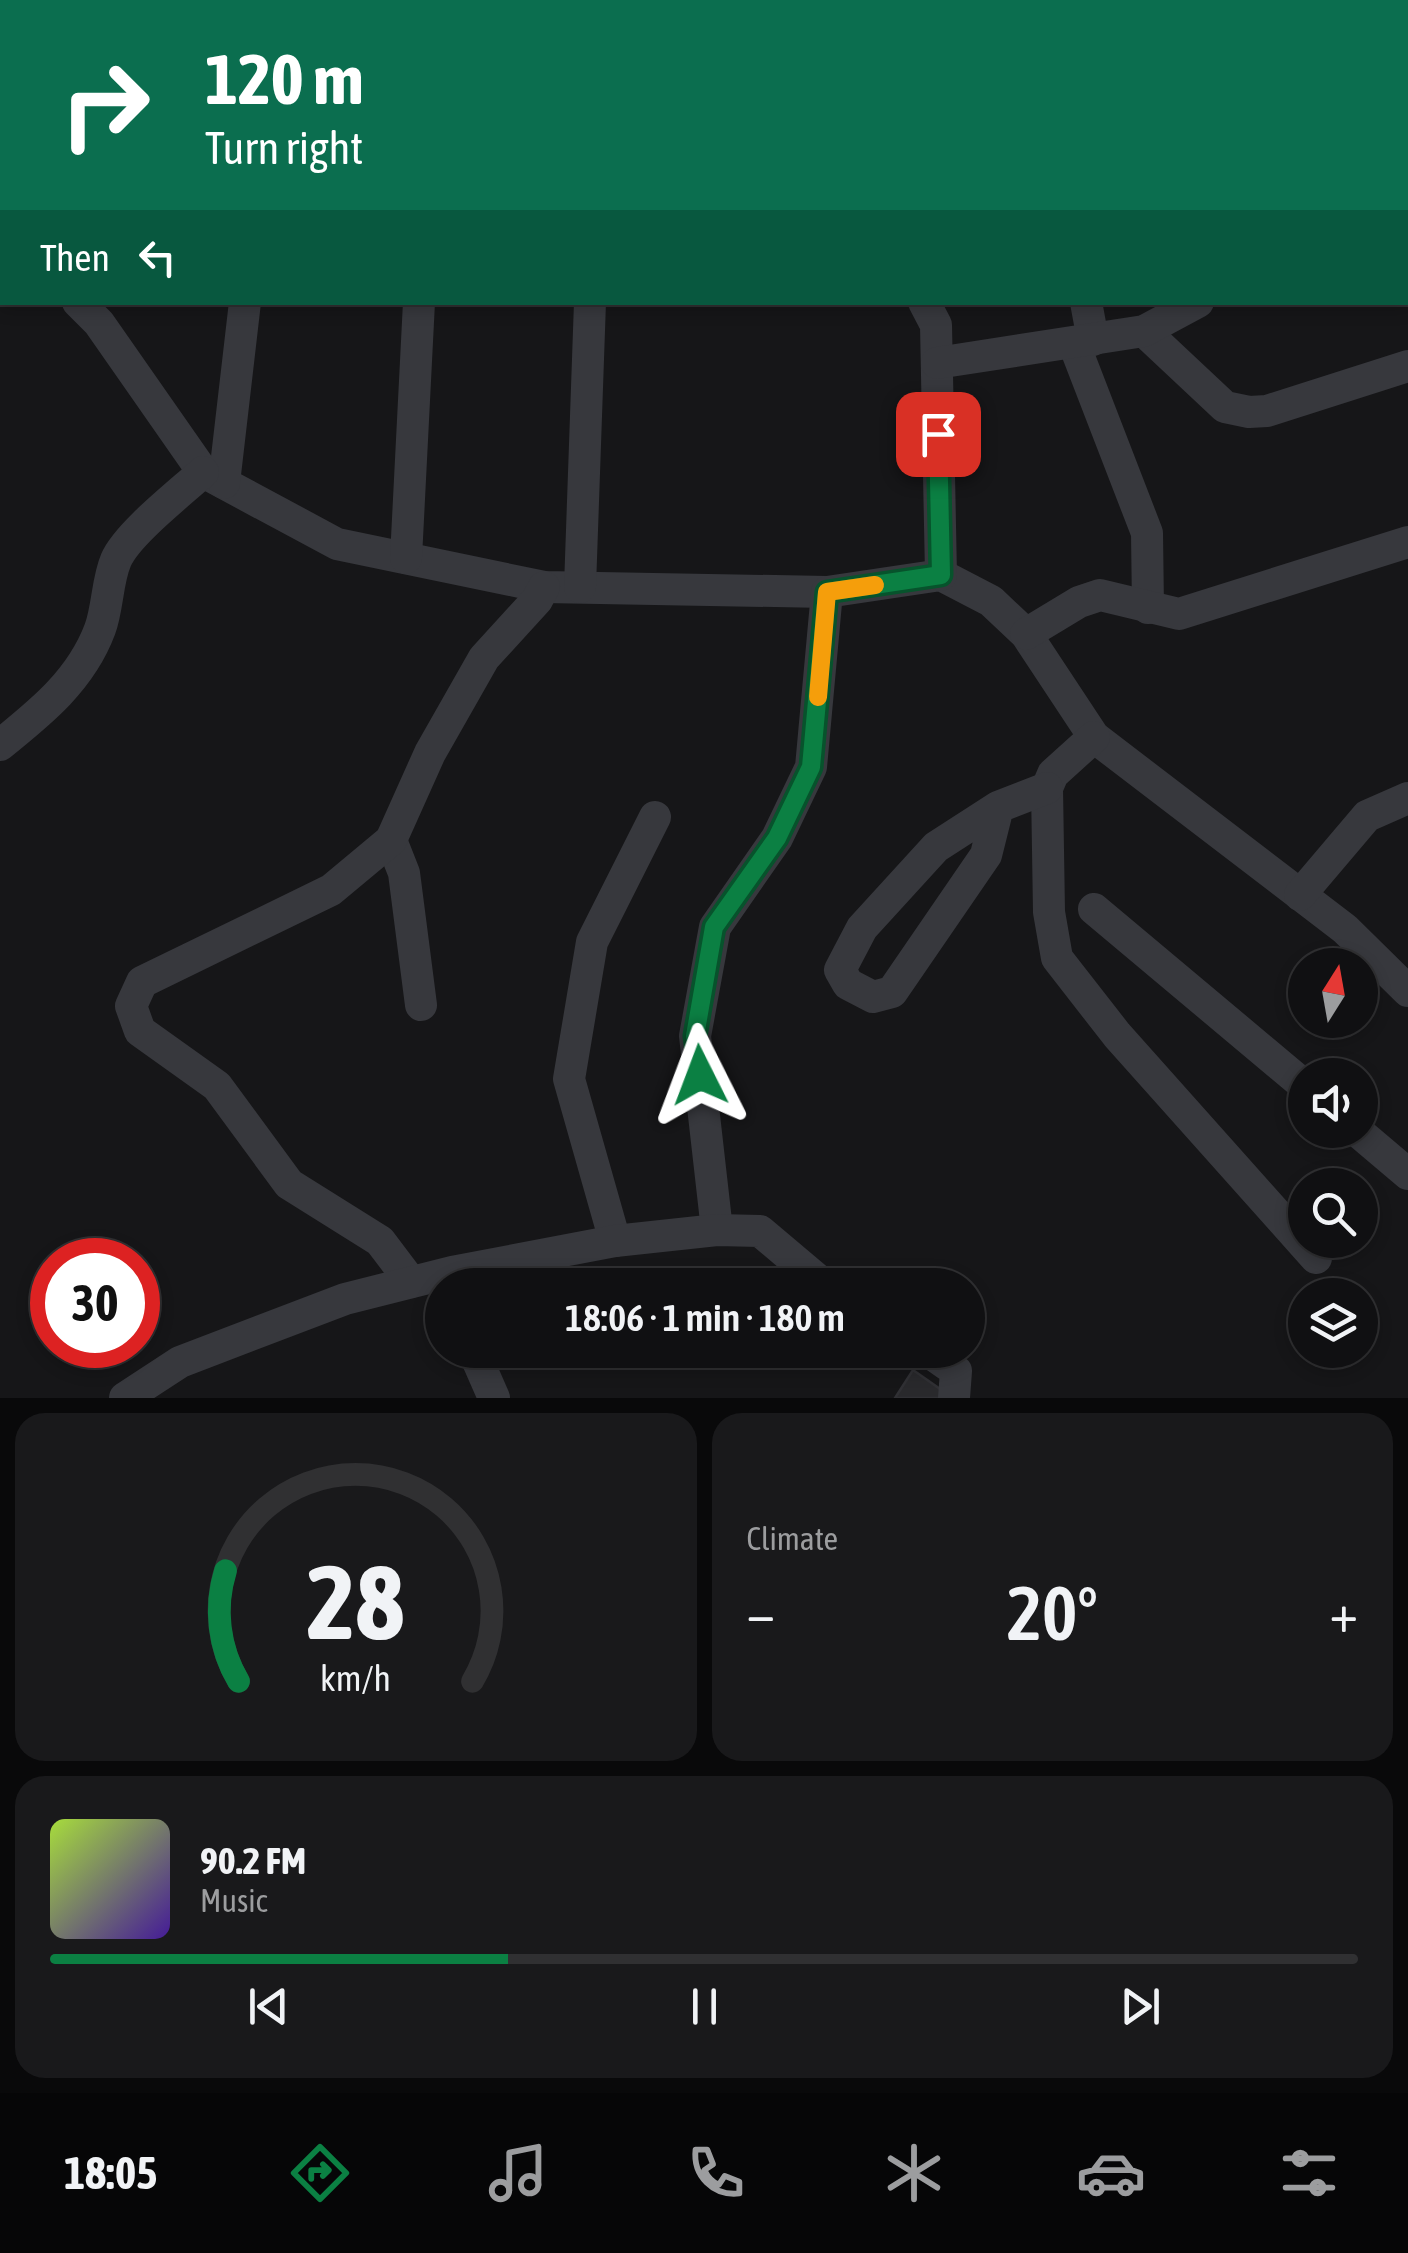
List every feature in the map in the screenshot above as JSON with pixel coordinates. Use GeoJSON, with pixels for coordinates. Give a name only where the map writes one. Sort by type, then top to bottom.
{"type":"FeatureCollection","features":[{"type":"Feature","properties":{"kind":"street"},"geometry":{"type":"LineString","coordinates":[[81,305],[99,322],[213,477],[338,544],[544,587],[827,592],[941,575],[991,601],[1026,634],[1094,737],[1345,929],[1408,991]]}},
{"type":"Feature","properties":{"kind":"street"},"geometry":{"type":"LineString","coordinates":[[0,745],[47,706],[84,665],[101,627],[116,559],[140,530],[213,477],[244,305]]}},
{"type":"Feature","properties":{"kind":"street"},"geometry":{"type":"LineString","coordinates":[[406,558],[418,305]]}},
{"type":"Feature","properties":{"kind":"street"},"geometry":{"type":"LineString","coordinates":[[580,587],[590,305]]}},
{"type":"Feature","properties":{"kind":"street"},"geometry":{"type":"LineString","coordinates":[[926,305],[936,326],[941,575]]}},
{"type":"Feature","properties":{"kind":"street"},"geometry":{"type":"LineString","coordinates":[[1086,305],[1084,342],[1147,534],[1148,608]]}},
{"type":"Feature","properties":{"kind":"street"},"geometry":{"type":"LineString","coordinates":[[936,363],[1144,330],[1192,305]]}},
{"type":"Feature","properties":{"kind":"street"},"geometry":{"type":"LineString","coordinates":[[1144,330],[1225,407],[1249,412],[1266,411],[1408,366]]}},
{"type":"Feature","properties":{"kind":"street"},"geometry":{"type":"LineString","coordinates":[[1026,634],[1079,602],[1100,596],[1179,614],[1408,542]]}},
{"type":"Feature","properties":{"kind":"street"},"geometry":{"type":"LineString","coordinates":[[411,1282],[380,1242],[289,1184],[217,1086],[140,1031],[131,1006],[142,982],[331,890],[391,840],[430,753],[484,658],[537,600],[544,587]]}},
{"type":"Feature","properties":{"kind":"street"},"geometry":{"type":"LineString","coordinates":[[718,1230],[695,1036],[714,927],[777,838],[811,767],[827,592]]}},
{"type":"Feature","properties":{"kind":"street"},"geometry":{"type":"LineString","coordinates":[[1094,737],[1053,774],[1047,788],[1049,912],[1056,958],[1118,1036],[1288,1227]]}},
{"type":"Feature","properties":{"kind":"street"},"geometry":{"type":"LineString","coordinates":[[998,807],[986,855],[892,992],[873,997],[848,984],[840,970],[862,928],[936,847],[998,807],[1047,788]]}},
{"type":"Feature","properties":{"kind":"street"},"geometry":{"type":"LineString","coordinates":[[1300,895],[1367,816],[1408,798]]}},
{"type":"Feature","properties":{"kind":"street"},"geometry":{"type":"LineString","coordinates":[[615,1241],[569,1079],[592,942],[654,817]]}},
{"type":"Feature","properties":{"kind":"street"},"geometry":{"type":"LineString","coordinates":[[391,840],[404,873],[421,1005]]}},
{"type":"Feature","properties":{"kind":"street"},"geometry":{"type":"LineString","coordinates":[[1094,909],[1288,1072]]}},
{"type":"Feature","properties":{"kind":"street"},"geometry":{"type":"LineString","coordinates":[[1377,1148],[1408,1174]]}},
{"type":"Feature","properties":{"kind":"street"},"geometry":{"type":"LineString","coordinates":[[498,1268],[615,1241],[718,1230],[760,1231],[804,1268]]}},
{"type":"Feature","properties":{"kind":"street"},"geometry":{"type":"LineString","coordinates":[[125,1398],[180,1362],[344,1299],[425,1281]]}},
{"type":"Feature","properties":{"kind":"street"},"geometry":{"type":"LineString","coordinates":[[481,1368],[494,1398]]}},
{"type":"Feature","properties":{"kind":"street"},"geometry":{"type":"LineString","coordinates":[[951,1368],[956,1372],[954,1398]]}},
{"type":"Feature","properties":{"kind":"building"},"geometry":{"type":"Polygon","coordinates":[[[913,1370],[950,1396],[949,1398],[895,1398],[913,1370]]]}},
{"type":"Feature","properties":{"kind":"slow traffic"},"geometry":{"type":"LineString","coordinates":[[818,697],[827,592],[875,585]]}},
{"type":"Feature","properties":{"kind":"route"},"geometry":{"type":"LineString","coordinates":[[700,1075],[695,1036],[714,927],[777,838],[811,767],[827,592],[941,575],[938,434]]}}]}
